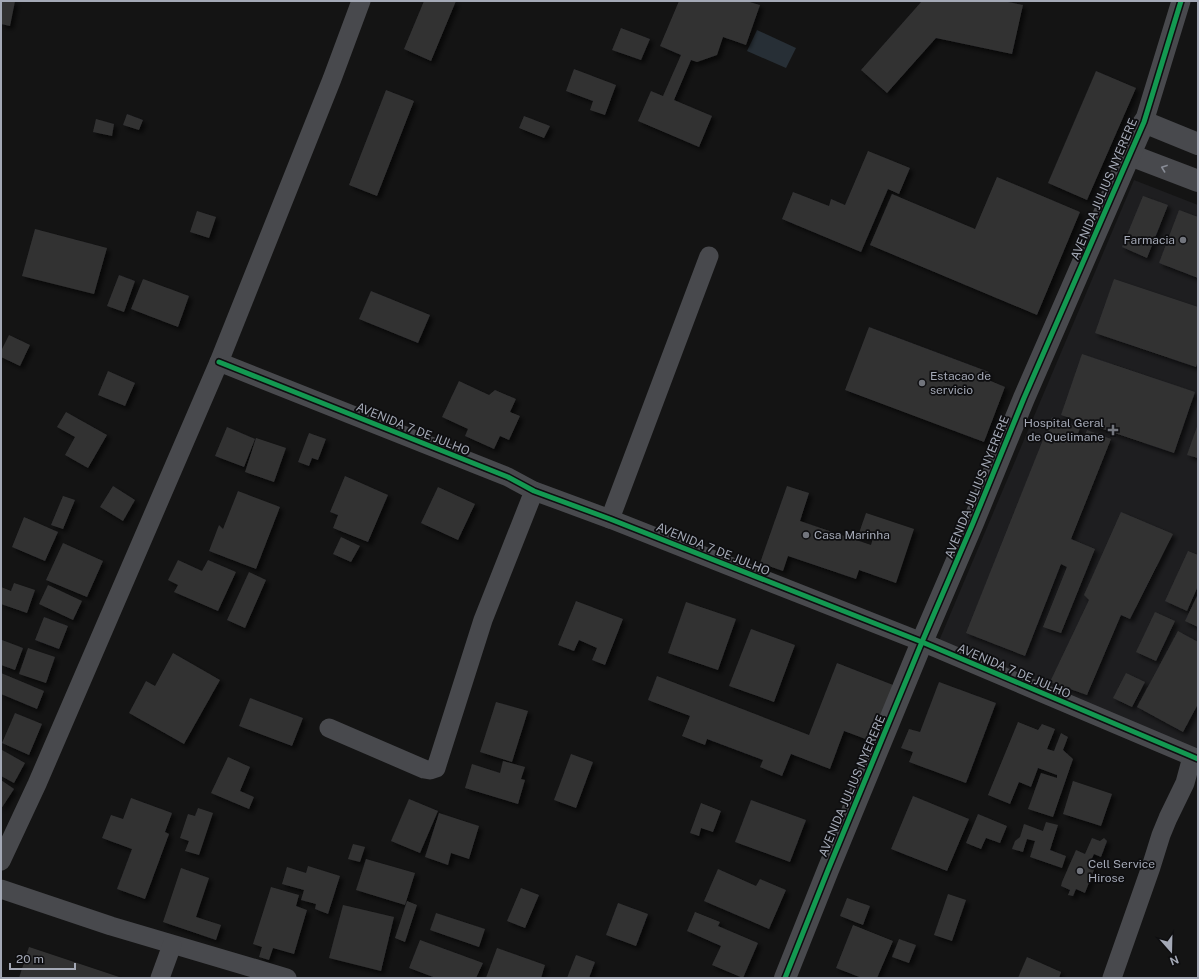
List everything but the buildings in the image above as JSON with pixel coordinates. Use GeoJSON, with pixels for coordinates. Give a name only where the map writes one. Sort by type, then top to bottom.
{"type":"FeatureCollection","features":[{"type":"Feature","properties":{"kind":"street"},"geometry":{"type":"LineString","coordinates":[[1,861],[37,784],[219,362],[362,1]]}},
{"type":"Feature","properties":{"kind":"street","name":"AVENIDA JULIUS NYERERE"},"geometry":{"type":"LineString","coordinates":[[784,978],[830,862],[922,642],[974,523],[1024,398],[1144,122],[1181,1]]}},
{"type":"Feature","properties":{"kind":"street"},"geometry":{"type":"LineString","coordinates":[[1144,122],[1198,144]]}},
{"type":"Feature","properties":{"kind":"street"},"geometry":{"type":"LineString","coordinates":[[1130,156],[1198,181]]}},
{"type":"Feature","properties":{"kind":"street"},"geometry":{"type":"LineString","coordinates":[[610,519],[709,256]]}},
{"type":"Feature","properties":{"kind":"street","name":"AVENIDA 7 DE JULHO"},"geometry":{"type":"LineString","coordinates":[[219,362],[508,477],[534,492],[610,519],[922,642],[1195,758]]}},
{"type":"Feature","properties":{"kind":"street"},"geometry":{"type":"LineString","coordinates":[[330,728],[424,769],[430,770],[436,768],[483,620],[534,492]]}},
{"type":"Feature","properties":{"kind":"street"},"geometry":{"type":"LineString","coordinates":[[1112,978],[1161,836],[1195,758]]}},
{"type":"Feature","properties":{"kind":"street"},"geometry":{"type":"LineString","coordinates":[[1,889],[172,945],[287,978]]}},
{"type":"Feature","properties":{"kind":"street"},"geometry":{"type":"LineString","coordinates":[[160,978],[172,945]]}},
{"type":"Feature","properties":{"kind":"shaded area"},"geometry":{"type":"Polygon","coordinates":[[[757,30],[796,48],[786,68],[747,51],[757,30]]]}},
{"type":"Feature","properties":{"kind":"shaded area","name":"Hospital Geral de Quelimane"},"geometry":{"type":"Polygon","coordinates":[[[1134,180],[1198,205],[1198,749],[933,655],[1134,180]]]}},
{"type":"Feature","properties":{"kind":"cycle path"},"geometry":{"type":"LineString","coordinates":[[785,978],[828,870],[1024,398],[1144,122],[1181,1]]}},
{"type":"Feature","properties":{"kind":"cycle path"},"geometry":{"type":"LineString","coordinates":[[219,362],[508,477],[534,491],[610,519],[922,642],[1198,759]]}},
{"type":"Feature","properties":{"kind":"place","name":"Farmacia"},"geometry":{"type":"Point","coordinates":[1183,240]}},
{"type":"Feature","properties":{"kind":"place","name":"Estacao de servicio"},"geometry":{"type":"Point","coordinates":[922,383]}},
{"type":"Feature","properties":{"kind":"place","name":"Hospital Geral de Quelimane"},"geometry":{"type":"Point","coordinates":[1113,430]}},
{"type":"Feature","properties":{"kind":"place","name":"Casa Marinha"},"geometry":{"type":"Point","coordinates":[806,535]}},
{"type":"Feature","properties":{"kind":"place","name":"Cell Service Hirose"},"geometry":{"type":"Point","coordinates":[1080,871]}}]}
